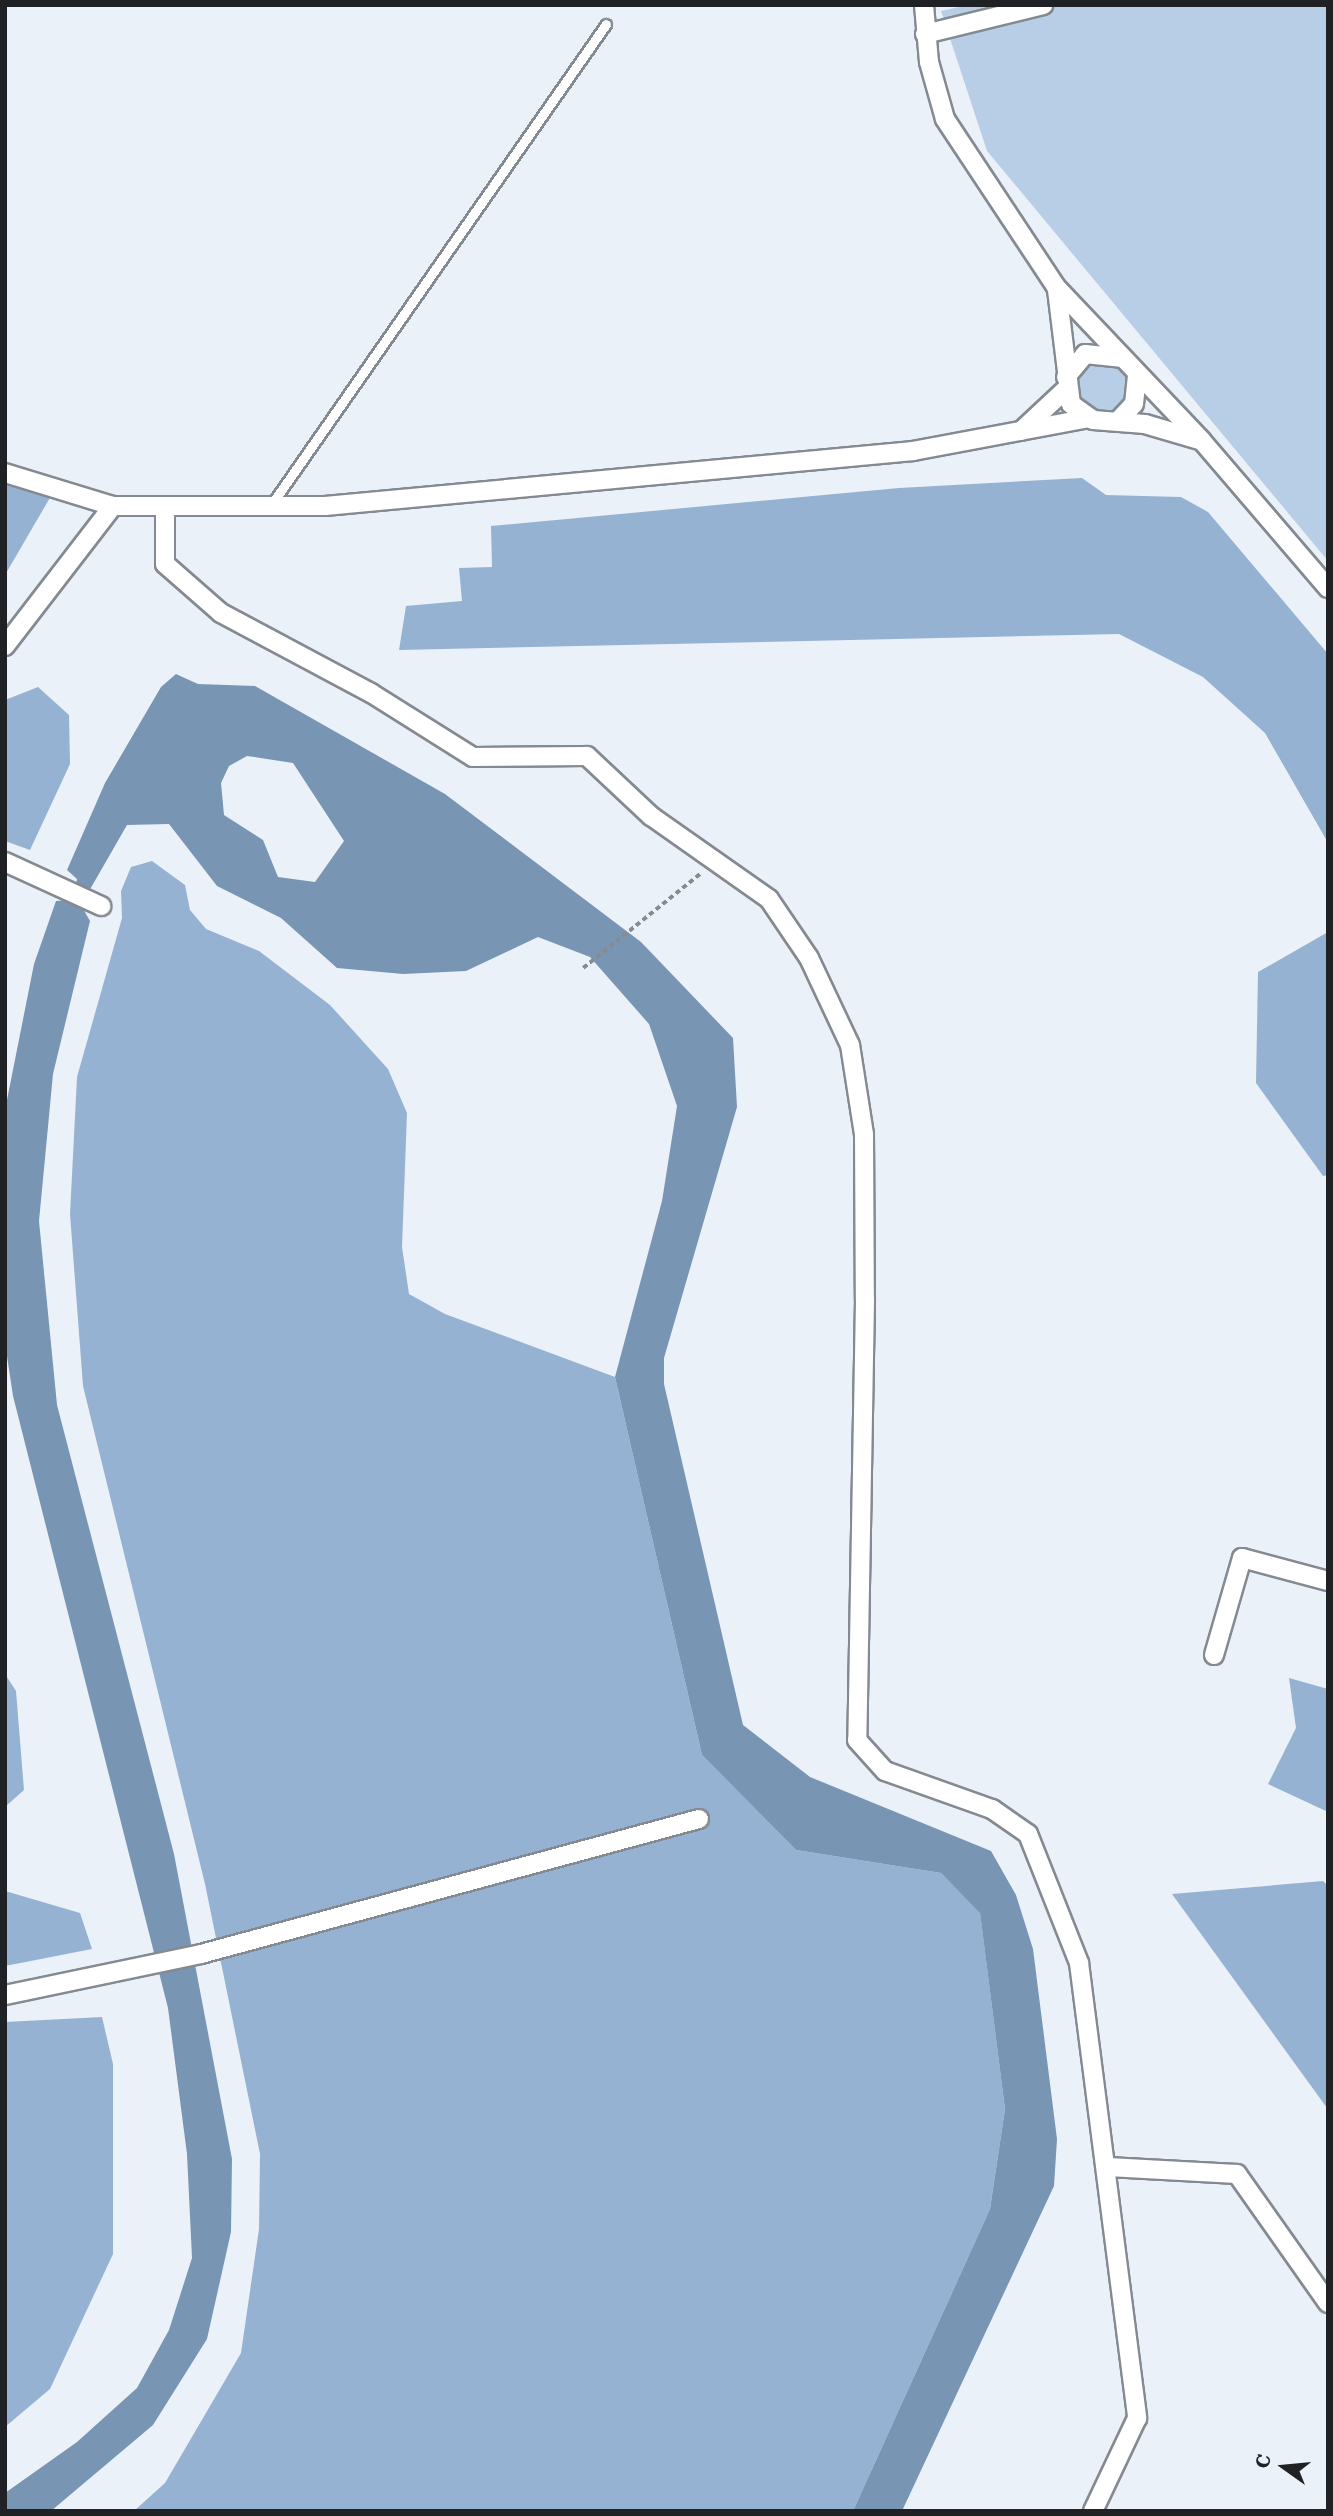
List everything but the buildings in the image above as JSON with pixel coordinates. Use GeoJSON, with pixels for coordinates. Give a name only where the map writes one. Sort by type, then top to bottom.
{"type":"FeatureCollection","features":[{"type":"Feature","properties":{"kind":"street"},"geometry":{"type":"LineString","coordinates":[[924,5],[925,34],[945,119],[1056,287],[1137,377],[1202,441],[1328,588]]}},
{"type":"Feature","properties":{"kind":"street"},"geometry":{"type":"LineString","coordinates":[[925,34],[1043,5]]}},
{"type":"Feature","properties":{"kind":"street"},"geometry":{"type":"LineString","coordinates":[[1056,287],[1066,383],[1072,404],[1090,418]]}},
{"type":"Feature","properties":{"kind":"street"},"geometry":{"type":"LineString","coordinates":[[1019,433],[1066,383],[1085,354],[1121,358]]}},
{"type":"Feature","properties":{"kind":"street"},"geometry":{"type":"LineString","coordinates":[[1118,421],[1134,404],[1137,377]]}},
{"type":"Feature","properties":{"kind":"street"},"geometry":{"type":"LineString","coordinates":[[5,473],[113,506],[165,511],[269,509],[913,451],[1090,418],[1118,421],[1202,441]]}},
{"type":"Feature","properties":{"kind":"street"},"geometry":{"type":"LineString","coordinates":[[5,646],[113,506]]}},
{"type":"Feature","properties":{"kind":"street"},"geometry":{"type":"LineString","coordinates":[[165,511],[165,564],[221,613],[371,693],[473,757],[587,756],[651,816],[769,899],[809,958],[850,1045],[863,1134],[865,1300],[857,1740],[886,1771],[992,1810],[1028,1834],[1079,1963],[1108,2166],[1137,2418],[1093,2511]]}},
{"type":"Feature","properties":{"kind":"street"},"geometry":{"type":"LineString","coordinates":[[5,862],[102,906]]}},
{"type":"Feature","properties":{"kind":"street"},"geometry":{"type":"LineString","coordinates":[[1214,1655],[1242,1558],[1328,1581]]}},
{"type":"Feature","properties":{"kind":"street"},"geometry":{"type":"LineString","coordinates":[[5,1996],[201,1954],[699,1819]]}},
{"type":"Feature","properties":{"kind":"street"},"geometry":{"type":"LineString","coordinates":[[1108,2166],[1237,2174],[1328,2303]]}},
{"type":"Feature","properties":{"kind":"lane"},"geometry":{"type":"LineString","coordinates":[[269,509],[606,24]]}},
{"type":"Feature","properties":{"kind":"path"},"geometry":{"type":"LineString","coordinates":[[583,968],[716,862]]}},
{"type":"Feature","properties":{"kind":"shaded area"},"geometry":{"type":"Polygon","coordinates":[[[968,5],[1328,5],[1328,561],[987,151],[941,11],[968,5]]]}},
{"type":"Feature","properties":{"kind":"shaded area"},"geometry":{"type":"Polygon","coordinates":[[[1103,360],[1113,362],[1121,368],[1127,376],[1127,396],[1121,404],[1113,410],[1103,412],[1093,410],[1085,404],[1079,396],[1077,386],[1079,376],[1085,368],[1093,362],[1103,360]]]}},
{"type":"Feature","properties":{"kind":"shaded area"},"geometry":{"type":"Polygon","coordinates":[[[5,473],[51,496],[5,575],[5,473]]]}},
{"type":"Feature","properties":{"kind":"shaded area"},"geometry":{"type":"Polygon","coordinates":[[[1082,478],[1106,495],[1181,497],[1208,512],[1328,654],[1327,841],[1265,733],[1203,677],[1119,634],[399,650],[406,606],[462,601],[459,568],[492,567],[491,526],[899,488],[1082,478]]]}},
{"type":"Feature","properties":{"kind":"shaded area"},"geometry":{"type":"Polygon","coordinates":[[[176,674],[198,684],[255,686],[445,794],[641,942],[733,1038],[737,1107],[664,1358],[664,1384],[743,1725],[810,1777],[991,1851],[1016,1895],[1033,1949],[1057,2139],[1054,2186],[902,2511],[853,2511],[990,2209],[1005,2109],[980,1913],[941,1873],[796,1850],[702,1755],[615,1377],[662,1201],[677,1106],[649,1024],[590,957],[538,937],[466,971],[403,974],[337,968],[281,918],[217,886],[169,824],[127,825],[81,905],[90,921],[53,1074],[39,1221],[57,1405],[174,1854],[232,2159],[231,2232],[207,2339],[153,2425],[51,2511],[5,2511],[5,2493],[77,2442],[137,2388],[169,2330],[192,2258],[187,2154],[168,2008],[13,1396],[5,1343],[5,1110],[34,964],[56,901],[72,900],[77,879],[67,870],[105,783],[161,687],[176,674]],[[247,756],[229,766],[221,783],[224,815],[263,840],[278,877],[315,882],[344,841],[293,763],[247,756]]]}},
{"type":"Feature","properties":{"kind":"shaded area"},"geometry":{"type":"Polygon","coordinates":[[[38,687],[69,715],[70,764],[30,850],[5,841],[5,700],[38,687]]]}},
{"type":"Feature","properties":{"kind":"shaded area"},"geometry":{"type":"Polygon","coordinates":[[[152,861],[185,885],[190,910],[206,929],[259,951],[330,1005],[388,1069],[407,1113],[402,1247],[409,1294],[445,1314],[615,1377],[702,1755],[796,1850],[941,1873],[980,1912],[1005,2109],[990,2209],[853,2511],[134,2511],[165,2483],[241,2353],[259,2229],[260,2154],[205,1884],[83,1386],[70,1214],[77,1077],[122,918],[121,891],[131,867],[152,861]]]}},
{"type":"Feature","properties":{"kind":"shaded area"},"geometry":{"type":"Polygon","coordinates":[[[1328,932],[1328,1175],[1323,1176],[1256,1083],[1258,972],[1328,932]]]}},
{"type":"Feature","properties":{"kind":"shaded area"},"geometry":{"type":"Polygon","coordinates":[[[5,1674],[16,1691],[24,1790],[5,1807],[5,1674]]]}},
{"type":"Feature","properties":{"kind":"shaded area"},"geometry":{"type":"Polygon","coordinates":[[[1289,1678],[1328,1689],[1328,1812],[1268,1784],[1296,1728],[1289,1678]]]}},
{"type":"Feature","properties":{"kind":"shaded area"},"geometry":{"type":"Polygon","coordinates":[[[1323,1881],[1328,1886],[1327,2108],[1172,1894],[1323,1881]]]}},
{"type":"Feature","properties":{"kind":"shaded area"},"geometry":{"type":"Polygon","coordinates":[[[5,1891],[80,1913],[92,1949],[5,1966],[5,1891]]]}},
{"type":"Feature","properties":{"kind":"shaded area"},"geometry":{"type":"Polygon","coordinates":[[[102,2017],[113,2064],[113,2254],[50,2389],[5,2427],[5,2022],[102,2017]]]}}]}
